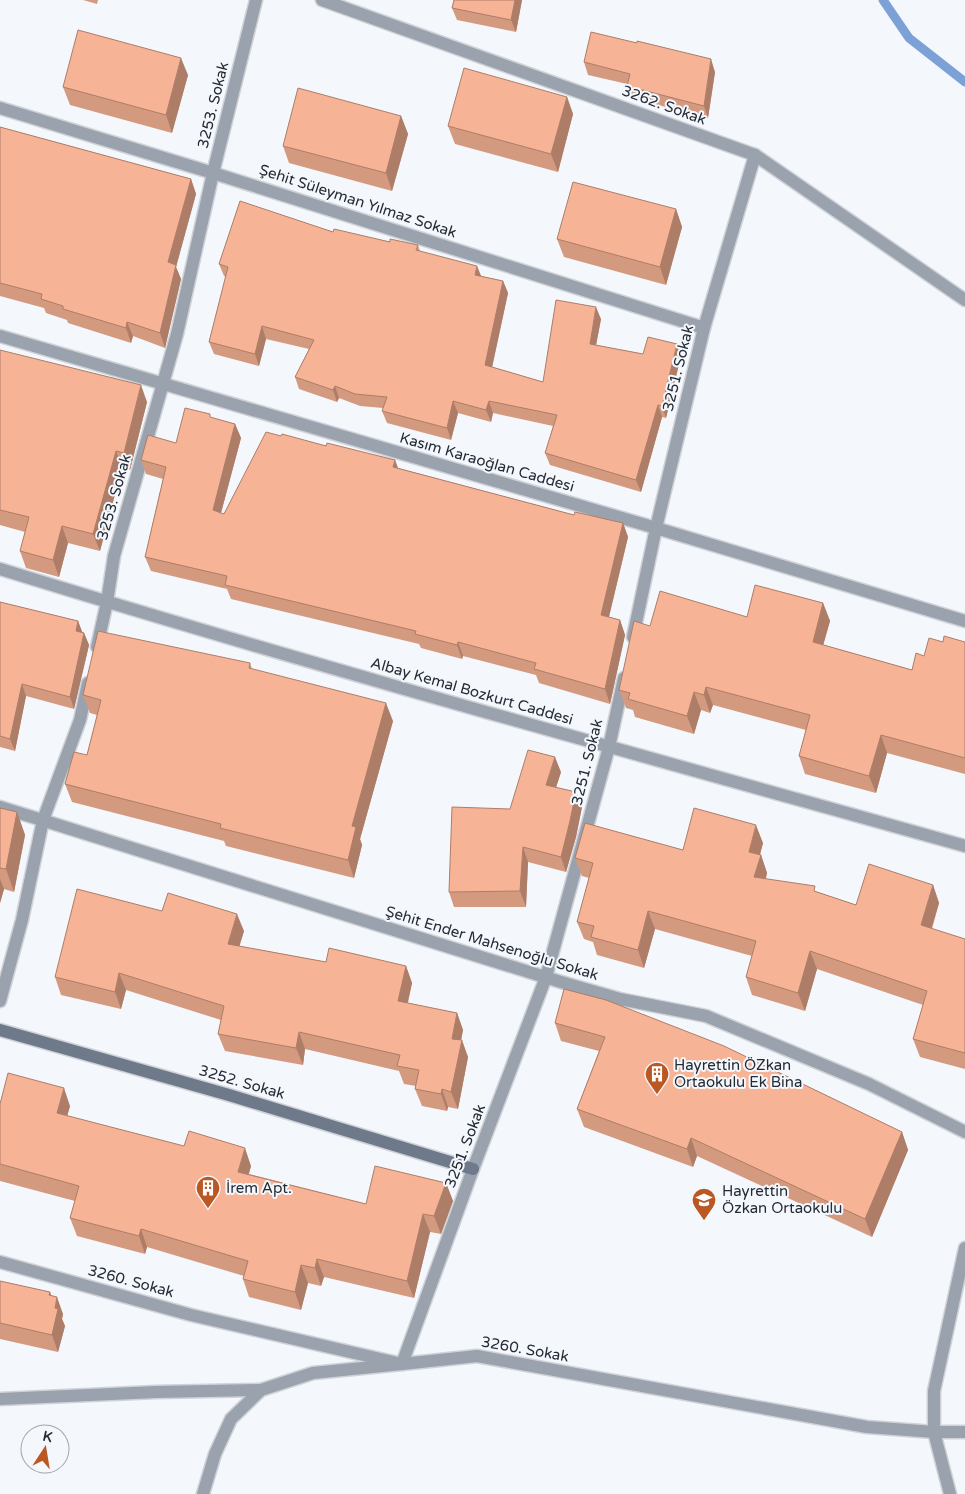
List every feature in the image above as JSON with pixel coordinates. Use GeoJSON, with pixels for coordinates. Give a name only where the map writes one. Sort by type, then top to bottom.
{"type":"FeatureCollection","features":[{"type":"Feature","properties":{"kind":"street","name":"3253. Sokak"},"geometry":{"type":"LineString","coordinates":[[94,656],[107,602],[114,556],[177,334],[213,172],[256,0]]}},
{"type":"Feature","properties":{"kind":"street","name":"3262. Sokak"},"geometry":{"type":"LineString","coordinates":[[322,0],[755,155],[965,300]]}},
{"type":"Feature","properties":{"kind":"street","name":"Şehit Süleyman Yılmaz Sokak"},"geometry":{"type":"LineString","coordinates":[[0,108],[213,172],[704,328]]}},
{"type":"Feature","properties":{"kind":"street","name":"3251. Sokak"},"geometry":{"type":"LineString","coordinates":[[402,1364],[473,1169],[546,978],[609,747],[656,528],[704,328],[755,155]]}},
{"type":"Feature","properties":{"kind":"street","name":"Kasım Karaoğlan Caddesi"},"geometry":{"type":"LineString","coordinates":[[0,336],[656,528],[965,621]]}},
{"type":"Feature","properties":{"kind":"street","name":"Albay Kemal Bozkurt Caddesi"},"geometry":{"type":"LineString","coordinates":[[0,569],[107,602],[609,747],[965,846]]}},
{"type":"Feature","properties":{"kind":"street"},"geometry":{"type":"LineString","coordinates":[[0,1000],[22,920],[43,820],[80,720],[90,674]]}},
{"type":"Feature","properties":{"kind":"street","name":"Şehit Ender Mahsenoğlu Sokak"},"geometry":{"type":"LineString","coordinates":[[0,807],[546,978],[620,999],[706,1016],[868,1084],[965,1132]]}},
{"type":"Feature","properties":{"kind":"street","name":"3252. Sokak"},"geometry":{"type":"LineString","coordinates":[[0,1030],[229,1094],[473,1169]]}},
{"type":"Feature","properties":{"kind":"street"},"geometry":{"type":"LineString","coordinates":[[950,1494],[934,1432],[934,1391],[965,1248]]}},
{"type":"Feature","properties":{"kind":"street","name":"3260. Sokak"},"geometry":{"type":"LineString","coordinates":[[0,1262],[191,1315],[402,1364],[477,1356],[867,1427],[934,1432],[965,1432]]}},
{"type":"Feature","properties":{"kind":"street"},"geometry":{"type":"LineString","coordinates":[[0,1399],[156,1392],[261,1390],[313,1373],[402,1364]]}},
{"type":"Feature","properties":{"kind":"street"},"geometry":{"type":"LineString","coordinates":[[203,1494],[215,1454],[231,1419],[261,1390]]}},
{"type":"Feature","properties":{"kind":"building"},"geometry":{"type":"Polygon","coordinates":[[[454,0],[515,0],[511,20],[452,8],[454,0]]]}},
{"type":"Feature","properties":{"kind":"building"},"geometry":{"type":"Polygon","coordinates":[[[78,30],[181,58],[166,115],[63,87],[78,30]]]}},
{"type":"Feature","properties":{"kind":"building"},"geometry":{"type":"Polygon","coordinates":[[[591,32],[711,59],[704,106],[627,86],[630,74],[584,62],[591,32]]]}},
{"type":"Feature","properties":{"kind":"building"},"geometry":{"type":"Polygon","coordinates":[[[464,68],[567,97],[551,154],[448,126],[464,68]]]}},
{"type":"Feature","properties":{"kind":"building"},"geometry":{"type":"Polygon","coordinates":[[[298,88],[401,116],[386,173],[283,146],[298,88]]]}},
{"type":"Feature","properties":{"kind":"building"},"geometry":{"type":"Polygon","coordinates":[[[0,127],[191,179],[168,262],[176,265],[160,333],[127,322],[126,328],[63,309],[63,306],[41,299],[42,294],[0,283],[0,127]]]}},
{"type":"Feature","properties":{"kind":"building"},"geometry":{"type":"Polygon","coordinates":[[[573,182],[676,209],[660,267],[557,239],[573,182]]]}},
{"type":"Feature","properties":{"kind":"building"},"geometry":{"type":"Polygon","coordinates":[[[240,201],[333,232],[334,229],[390,242],[390,239],[418,245],[416,250],[477,266],[475,275],[503,281],[485,365],[543,382],[556,300],[596,307],[590,344],[643,354],[648,337],[677,344],[662,406],[658,405],[636,480],[545,453],[557,415],[489,401],[486,410],[453,401],[447,428],[382,411],[387,397],[355,394],[335,386],[333,390],[295,377],[314,340],[262,326],[255,354],[209,342],[228,267],[219,264],[240,201]]]}},
{"type":"Feature","properties":{"kind":"building"},"geometry":{"type":"Polygon","coordinates":[[[0,350],[141,385],[124,453],[116,451],[93,534],[62,526],[53,560],[20,551],[29,517],[0,510],[0,350]]]}},
{"type":"Feature","properties":{"kind":"building"},"geometry":{"type":"Polygon","coordinates":[[[185,408],[210,414],[210,417],[235,424],[213,510],[224,514],[266,432],[281,436],[282,434],[326,446],[327,443],[395,460],[393,467],[574,515],[575,512],[623,523],[601,615],[620,620],[605,689],[534,669],[536,663],[458,642],[457,645],[415,634],[416,631],[225,585],[227,576],[145,557],[166,467],[141,460],[148,435],[176,443],[185,408]]]}},
{"type":"Feature","properties":{"kind":"building"},"geometry":{"type":"Polygon","coordinates":[[[755,585],[823,603],[813,642],[912,670],[916,653],[924,656],[929,638],[943,642],[944,636],[965,642],[965,758],[881,735],[869,776],[799,756],[810,715],[706,687],[704,695],[694,692],[687,716],[628,699],[630,693],[619,690],[634,621],[650,626],[660,591],[747,617],[755,585]]]}},
{"type":"Feature","properties":{"kind":"building"},"geometry":{"type":"Polygon","coordinates":[[[0,602],[78,621],[76,631],[84,633],[70,697],[22,684],[10,739],[0,736],[0,602]]]}},
{"type":"Feature","properties":{"kind":"building"},"geometry":{"type":"Polygon","coordinates":[[[98,631],[250,663],[249,668],[386,703],[352,826],[356,827],[348,860],[220,828],[221,824],[65,784],[74,752],[87,755],[101,700],[83,695],[98,631]]]}},
{"type":"Feature","properties":{"kind":"building"},"geometry":{"type":"Polygon","coordinates":[[[528,750],[555,757],[546,785],[576,792],[561,857],[523,847],[520,891],[449,892],[452,807],[510,809],[528,750]]]}},
{"type":"Feature","properties":{"kind":"building"},"geometry":{"type":"Polygon","coordinates":[[[0,808],[17,812],[6,869],[0,868],[0,808]]]}},
{"type":"Feature","properties":{"kind":"building"},"geometry":{"type":"Polygon","coordinates":[[[694,808],[756,825],[749,852],[761,855],[754,877],[815,886],[814,891],[856,905],[869,864],[933,885],[921,925],[965,939],[965,1053],[913,1039],[927,991],[810,951],[798,993],[746,977],[756,941],[648,911],[638,950],[591,937],[594,926],[577,922],[593,863],[575,858],[585,823],[683,850],[694,808]]]}},
{"type":"Feature","properties":{"kind":"building"},"geometry":{"type":"Polygon","coordinates":[[[77,889],[162,911],[168,893],[237,914],[228,944],[326,962],[329,948],[406,966],[398,1001],[457,1013],[452,1039],[462,1040],[451,1092],[442,1089],[441,1094],[415,1089],[419,1070],[397,1066],[400,1055],[299,1032],[296,1048],[218,1034],[224,1006],[119,973],[115,992],[55,977],[77,889]]]}},
{"type":"Feature","properties":{"kind":"building"},"geometry":{"type":"Polygon","coordinates":[[[564,989],[606,1000],[724,1046],[902,1132],[865,1219],[691,1138],[687,1149],[577,1109],[605,1037],[555,1023],[564,989]]]}},
{"type":"Feature","properties":{"kind":"building"},"geometry":{"type":"Polygon","coordinates":[[[8,1073],[64,1088],[57,1113],[184,1146],[189,1131],[245,1148],[238,1172],[366,1204],[375,1166],[446,1183],[434,1216],[423,1214],[407,1281],[317,1259],[315,1268],[301,1265],[295,1292],[243,1279],[248,1261],[141,1229],[139,1236],[70,1218],[79,1186],[0,1164],[0,1104],[8,1073]]]}},
{"type":"Feature","properties":{"kind":"building"},"geometry":{"type":"Polygon","coordinates":[[[0,1281],[50,1292],[49,1295],[57,1297],[55,1308],[58,1309],[52,1335],[0,1323],[0,1281]]]}},
{"type":"Feature","properties":{"kind":"waterway"},"geometry":{"type":"LineString","coordinates":[[883,0],[909,38],[965,82]]}},
{"type":"Feature","properties":{"kind":"place","name":"Hayrettin ÖZkan Ortaokulu Ek Bina"},"geometry":{"type":"Point","coordinates":[657,1095]}},
{"type":"Feature","properties":{"kind":"place","name":"İrem Apt."},"geometry":{"type":"Point","coordinates":[208,1209]}},
{"type":"Feature","properties":{"kind":"place","name":"Hayrettin Özkan Ortaokulu"},"geometry":{"type":"Point","coordinates":[704,1221]}}]}
